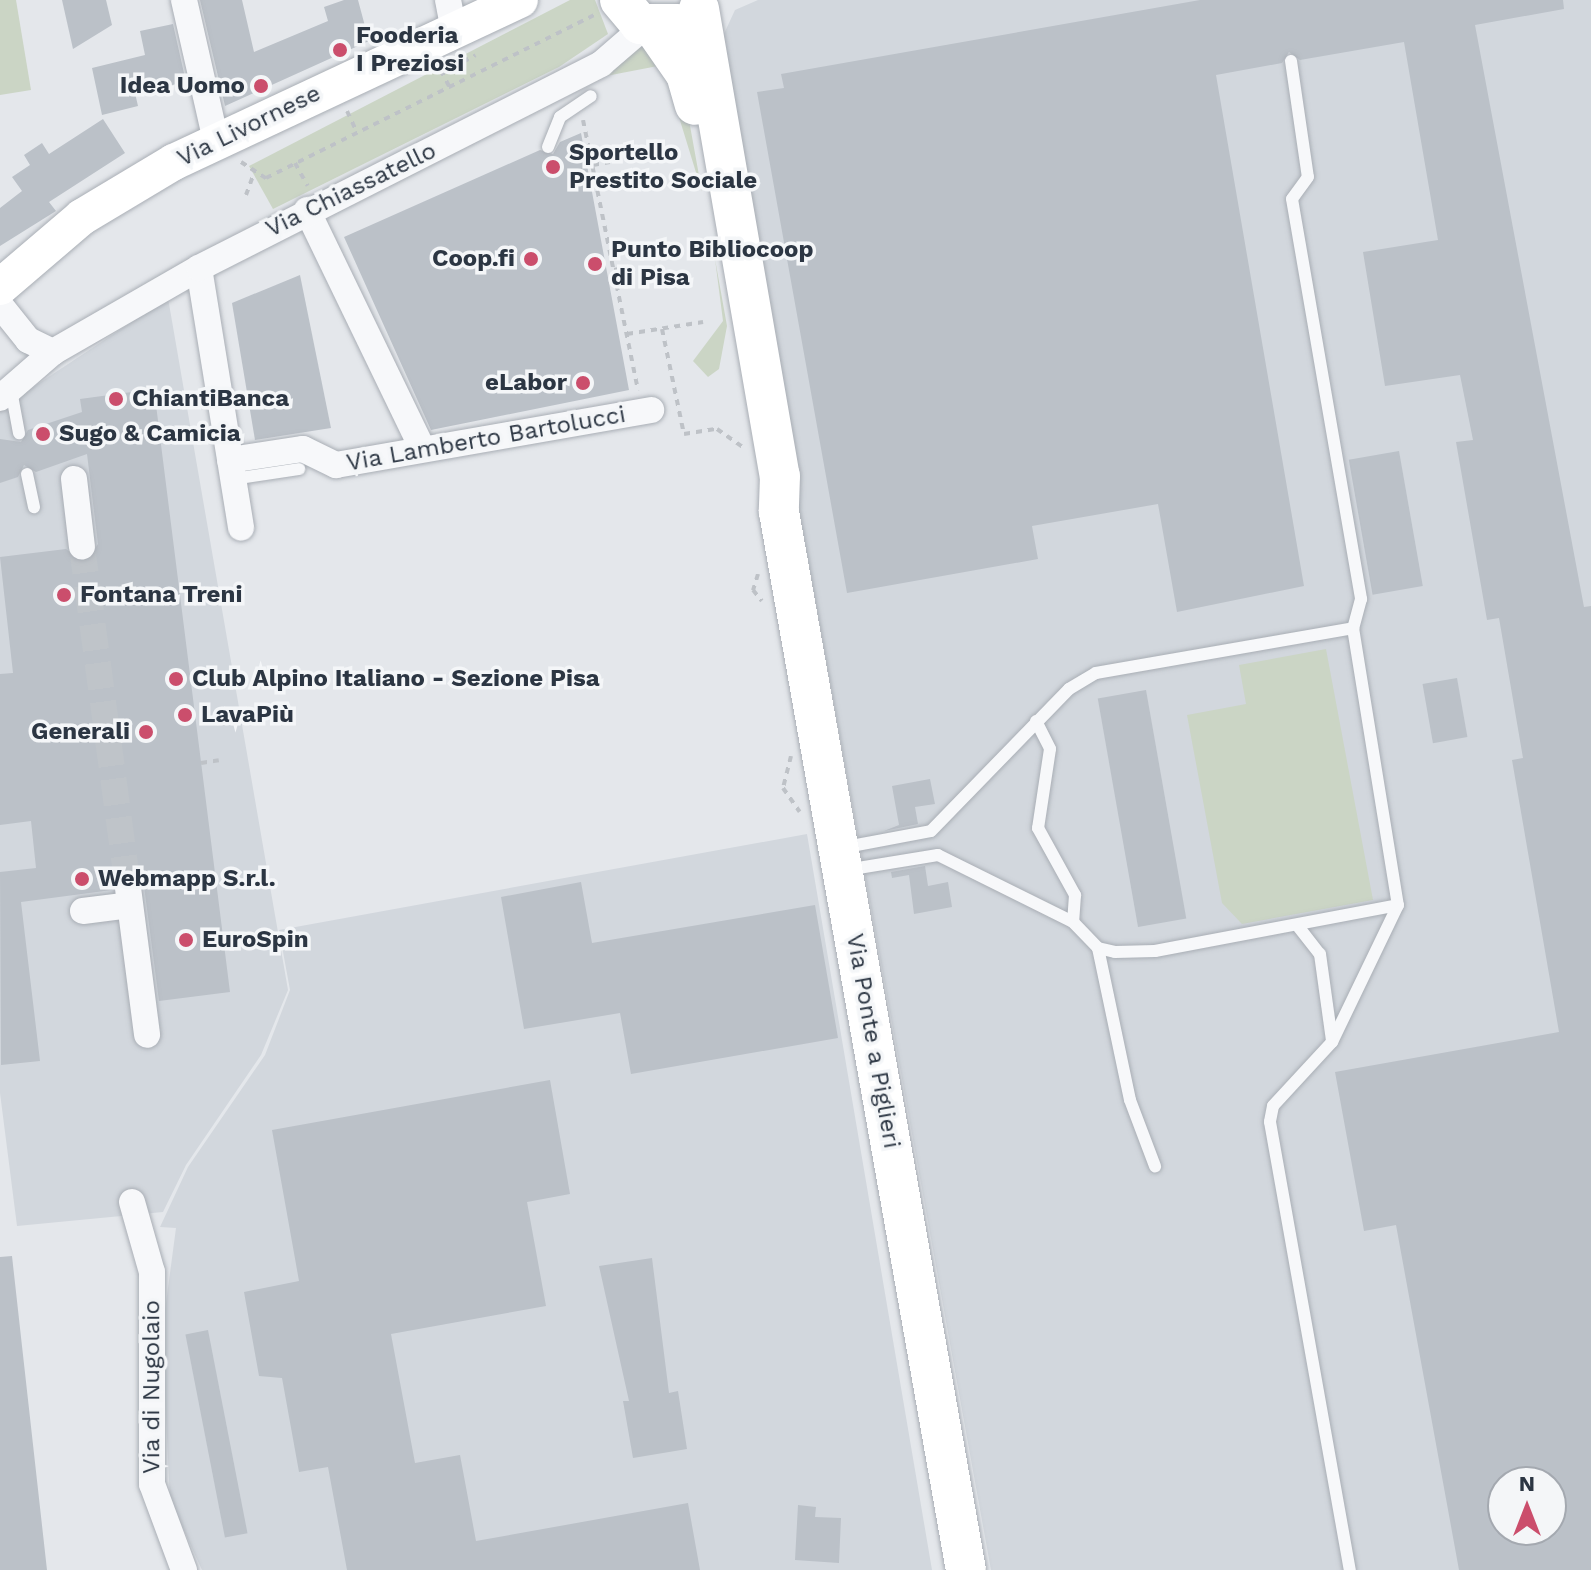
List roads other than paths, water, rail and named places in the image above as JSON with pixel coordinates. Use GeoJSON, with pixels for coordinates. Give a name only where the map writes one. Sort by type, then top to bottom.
{"type":"FeatureCollection","features":[{"type":"Feature","properties":{"kind":"main road"},"geometry":{"type":"LineString","coordinates":[[629,17],[703,4]]}},
{"type":"Feature","properties":{"kind":"main road","name":"Via Ponte a Piglieri"},"geometry":{"type":"LineString","coordinates":[[703,4],[780,476],[779,512]]}},
{"type":"Feature","properties":{"kind":"main road","name":"Via Ponte a Piglieri"},"geometry":{"type":"LineString","coordinates":[[629,17],[692,91],[754,430],[779,512],[830,848],[966,1570]]}},
{"type":"Feature","properties":{"kind":"street"},"geometry":{"type":"LineString","coordinates":[[184,0],[228,151]]}},
{"type":"Feature","properties":{"kind":"street","name":"Via Livornese"},"geometry":{"type":"LineString","coordinates":[[0,287],[82,217],[228,151],[458,25],[520,0]]}},
{"type":"Feature","properties":{"kind":"street","name":"Via Chiassatello"},"geometry":{"type":"LineString","coordinates":[[5,394],[53,352],[307,210],[587,94],[629,17]]}},
{"type":"Feature","properties":{"kind":"street"},"geometry":{"type":"LineString","coordinates":[[307,210],[422,448]]}},
{"type":"Feature","properties":{"kind":"street"},"geometry":{"type":"LineString","coordinates":[[199,268],[241,528]]}},
{"type":"Feature","properties":{"kind":"street"},"geometry":{"type":"LineString","coordinates":[[0,305],[28,340],[53,352]]}},
{"type":"Feature","properties":{"kind":"street","name":"Via Lamberto Bartolucci"},"geometry":{"type":"LineString","coordinates":[[231,469],[303,449],[336,465],[657,409]]}},
{"type":"Feature","properties":{"kind":"street"},"geometry":{"type":"LineString","coordinates":[[74,479],[82,547]]}},
{"type":"Feature","properties":{"kind":"street"},"geometry":{"type":"LineString","coordinates":[[83,911],[129,897],[147,1035]]}},
{"type":"Feature","properties":{"kind":"street","name":"Via di Nugolaio"},"geometry":{"type":"LineString","coordinates":[[132,1202],[152,1272],[152,1484],[184,1570]]}},
{"type":"Feature","properties":{"kind":"lane"},"geometry":{"type":"LineString","coordinates":[[1291,61],[1308,177],[1292,199],[1361,599],[1353,628],[1398,905],[1332,1042],[1273,1106],[1270,1122],[1350,1570]]}},
{"type":"Feature","properties":{"kind":"lane"},"geometry":{"type":"LineString","coordinates":[[548,147],[557,121],[587,94]]}},
{"type":"Feature","properties":{"kind":"lane"},"geometry":{"type":"LineString","coordinates":[[5,394],[19,433]]}},
{"type":"Feature","properties":{"kind":"lane"},"geometry":{"type":"LineString","coordinates":[[231,469],[299,469]]}},
{"type":"Feature","properties":{"kind":"lane"},"geometry":{"type":"LineString","coordinates":[[27,474],[34,507]]}},
{"type":"Feature","properties":{"kind":"lane"},"geometry":{"type":"LineString","coordinates":[[830,848],[931,831],[1036,721],[1096,673],[1353,628]]}},
{"type":"Feature","properties":{"kind":"lane"},"geometry":{"type":"LineString","coordinates":[[1036,721],[1050,749],[1038,828],[1075,895],[1073,922]]}},
{"type":"Feature","properties":{"kind":"lane"},"geometry":{"type":"LineString","coordinates":[[830,848],[938,855],[1073,922],[1098,948],[1130,1100],[1155,1166]]}},
{"type":"Feature","properties":{"kind":"lane"},"geometry":{"type":"LineString","coordinates":[[1098,948],[1155,951],[1398,905]]}},
{"type":"Feature","properties":{"kind":"lane"},"geometry":{"type":"LineString","coordinates":[[1297,925],[1320,954],[1332,1042]]}},
{"type":"Feature","properties":{"kind":"tunnel"},"geometry":{"type":"LineString","coordinates":[[82,547],[128,888]]}},
{"type":"Feature","properties":{"kind":"place","name":"Fooderia I Preziosi"},"geometry":{"type":"Point","coordinates":[340,50]}},
{"type":"Feature","properties":{"kind":"place","name":"Idea Uomo"},"geometry":{"type":"Point","coordinates":[261,86]}},
{"type":"Feature","properties":{"kind":"place","name":"Sportello Prestito Sociale"},"geometry":{"type":"Point","coordinates":[553,167]}},
{"type":"Feature","properties":{"kind":"place","name":"Coop.fi"},"geometry":{"type":"Point","coordinates":[531,259]}},
{"type":"Feature","properties":{"kind":"place","name":"Punto Bibliocoop di Pisa"},"geometry":{"type":"Point","coordinates":[595,264]}},
{"type":"Feature","properties":{"kind":"place","name":"eLabor"},"geometry":{"type":"Point","coordinates":[583,383]}},
{"type":"Feature","properties":{"kind":"place","name":"ChiantiBanca"},"geometry":{"type":"Point","coordinates":[116,399]}},
{"type":"Feature","properties":{"kind":"place","name":"Sugo & Camicia"},"geometry":{"type":"Point","coordinates":[43,434]}},
{"type":"Feature","properties":{"kind":"place","name":"Fontana Treni"},"geometry":{"type":"Point","coordinates":[64,595]}},
{"type":"Feature","properties":{"kind":"place","name":"Club Alpino Italiano - Sezione Pisa"},"geometry":{"type":"Point","coordinates":[176,679]}},
{"type":"Feature","properties":{"kind":"place","name":"LavaPiù"},"geometry":{"type":"Point","coordinates":[185,715]}},
{"type":"Feature","properties":{"kind":"place","name":"Generali"},"geometry":{"type":"Point","coordinates":[146,732]}},
{"type":"Feature","properties":{"kind":"place","name":"Webmapp S.r.l."},"geometry":{"type":"Point","coordinates":[82,879]}},
{"type":"Feature","properties":{"kind":"place","name":"EuroSpin"},"geometry":{"type":"Point","coordinates":[186,940]}}]}
